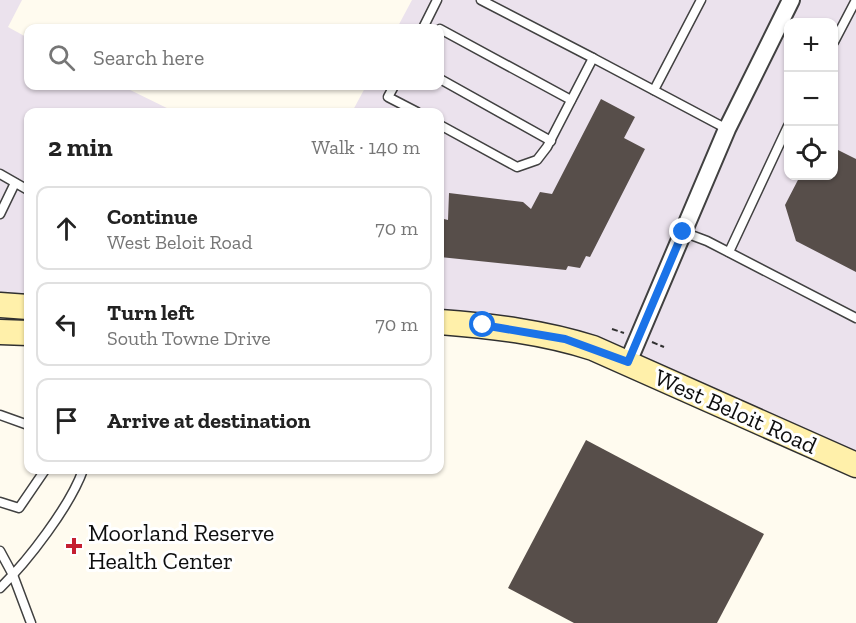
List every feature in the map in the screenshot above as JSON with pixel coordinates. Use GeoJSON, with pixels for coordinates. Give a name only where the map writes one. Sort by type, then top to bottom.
{"type":"FeatureCollection","features":[{"type":"Feature","properties":{"kind":"main road"},"geometry":{"type":"LineString","coordinates":[[0,305],[24,307]]}},
{"type":"Feature","properties":{"kind":"main road","name":"West Beloit Road"},"geometry":{"type":"LineString","coordinates":[[444,322],[483,325],[565,339],[628,362],[856,465]]}},
{"type":"Feature","properties":{"kind":"main road"},"geometry":{"type":"LineString","coordinates":[[0,332],[24,333]]}},
{"type":"Feature","properties":{"kind":"street"},"geometry":{"type":"LineString","coordinates":[[628,362],[727,129],[790,0]]}},
{"type":"Feature","properties":{"kind":"lane"},"geometry":{"type":"LineString","coordinates":[[425,24],[437,0]]}},
{"type":"Feature","properties":{"kind":"lane"},"geometry":{"type":"LineString","coordinates":[[481,0],[727,129]]}},
{"type":"Feature","properties":{"kind":"lane"},"geometry":{"type":"LineString","coordinates":[[654,90],[701,0]]}},
{"type":"Feature","properties":{"kind":"lane"},"geometry":{"type":"LineString","coordinates":[[838,34],[856,0]]}},
{"type":"Feature","properties":{"kind":"lane"},"geometry":{"type":"LineString","coordinates":[[444,32],[572,100]]}},
{"type":"Feature","properties":{"kind":"lane"},"geometry":{"type":"LineString","coordinates":[[444,126],[517,167],[537,160],[551,141],[593,58]]}},
{"type":"Feature","properties":{"kind":"lane"},"geometry":{"type":"LineString","coordinates":[[444,81],[551,141]]}},
{"type":"Feature","properties":{"kind":"lane"},"geometry":{"type":"LineString","coordinates":[[392,90],[388,97],[409,108]]}},
{"type":"Feature","properties":{"kind":"lane"},"geometry":{"type":"LineString","coordinates":[[729,252],[784,136]]}},
{"type":"Feature","properties":{"kind":"lane"},"geometry":{"type":"LineString","coordinates":[[0,174],[24,188]]}},
{"type":"Feature","properties":{"kind":"lane"},"geometry":{"type":"LineString","coordinates":[[0,214],[15,183]]}},
{"type":"Feature","properties":{"kind":"lane"},"geometry":{"type":"LineString","coordinates":[[683,232],[729,252],[856,318]]}},
{"type":"Feature","properties":{"kind":"lane"},"geometry":{"type":"LineString","coordinates":[[0,415],[24,424]]}},
{"type":"Feature","properties":{"kind":"lane"},"geometry":{"type":"LineString","coordinates":[[0,502],[19,508],[42,474]]}},
{"type":"Feature","properties":{"kind":"lane"},"geometry":{"type":"LineString","coordinates":[[0,588],[13,575],[78,484],[82,474]]}},
{"type":"Feature","properties":{"kind":"lane"},"geometry":{"type":"LineString","coordinates":[[0,551],[13,575],[32,623]]}},
{"type":"Feature","properties":{"kind":"shaded area"},"geometry":{"type":"Polygon","coordinates":[[[0,0],[22,0],[8,27],[24,36],[24,90],[130,90],[167,108],[24,108],[24,319],[0,318],[0,0]]]}},
{"type":"Feature","properties":{"kind":"shaded area"},"geometry":{"type":"Polygon","coordinates":[[[412,0],[856,0],[856,465],[628,362],[444,323],[444,108],[354,108],[364,90],[444,90],[444,24],[399,24],[412,0]]]}},
{"type":"Feature","properties":{"kind":"building"},"geometry":{"type":"Polygon","coordinates":[[[601,99],[635,117],[624,138],[645,149],[590,257],[586,256],[580,268],[568,266],[566,270],[444,257],[444,219],[448,220],[449,193],[523,202],[531,209],[540,192],[552,194],[601,99]]]}},
{"type":"Feature","properties":{"kind":"building"},"geometry":{"type":"Polygon","coordinates":[[[838,150],[856,159],[856,272],[796,241],[785,205],[798,180],[838,180],[838,150]]]}},
{"type":"Feature","properties":{"kind":"building"},"geometry":{"type":"Polygon","coordinates":[[[586,440],[764,534],[717,623],[574,623],[508,588],[586,440]]]}},
{"type":"Feature","properties":{"kind":"place","name":"Moorland Reserve Health Center"},"geometry":{"type":"Point","coordinates":[74,546]}},
{"type":"Feature","properties":{"kind":"route"},"geometry":{"type":"LineString","coordinates":[[483,325],[565,339],[628,362],[683,232]]}}]}
